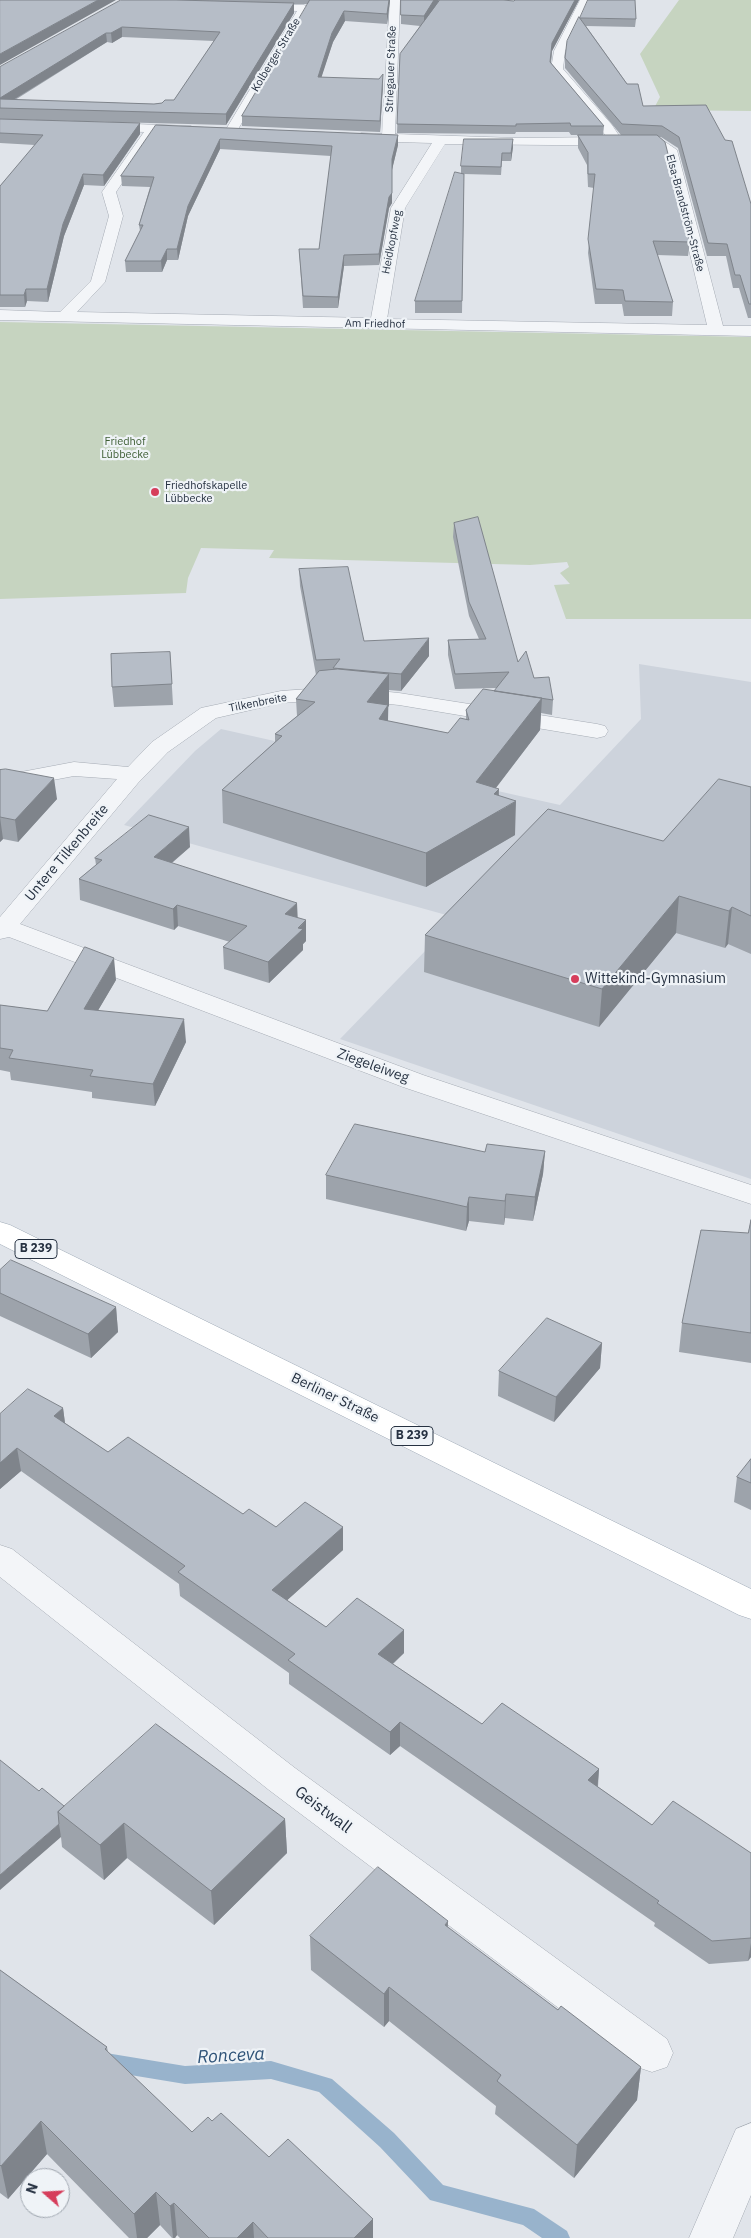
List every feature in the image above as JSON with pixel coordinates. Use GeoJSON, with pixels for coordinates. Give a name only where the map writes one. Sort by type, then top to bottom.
{"type":"FeatureCollection","features":[{"type":"Feature","properties":{"kind":"main road","name":"Berliner Straße"},"geometry":{"type":"LineString","coordinates":[[0,1232],[751,1605]]}},
{"type":"Feature","properties":{"kind":"street","name":"Striegauer Straße"},"geometry":{"type":"LineString","coordinates":[[388,138],[395,0]]}},
{"type":"Feature","properties":{"kind":"street"},"geometry":{"type":"LineString","coordinates":[[585,0],[581,13],[559,53],[557,69],[612,134]]}},
{"type":"Feature","properties":{"kind":"street","name":"Kolberger Straße"},"geometry":{"type":"LineString","coordinates":[[247,6],[304,8],[226,131],[251,132]]}},
{"type":"Feature","properties":{"kind":"street"},"geometry":{"type":"LineString","coordinates":[[95,127],[201,130]]}},
{"type":"Feature","properties":{"kind":"street"},"geometry":{"type":"LineString","coordinates":[[63,317],[98,282],[116,216],[108,192],[152,129]]}},
{"type":"Feature","properties":{"kind":"street","name":"Elsa-Brandström-Straße"},"geometry":{"type":"LineString","coordinates":[[349,136],[440,142],[564,142],[612,134],[661,143],[672,153],[716,330]]}},
{"type":"Feature","properties":{"kind":"street","name":"Heidkopfweg"},"geometry":{"type":"LineString","coordinates":[[378,324],[398,208],[440,142]]}},
{"type":"Feature","properties":{"kind":"street","name":"Am Friedhof"},"geometry":{"type":"LineString","coordinates":[[0,316],[751,331]]}},
{"type":"Feature","properties":{"kind":"street","name":"Tilkenbreite"},"geometry":{"type":"LineString","coordinates":[[134,774],[160,747],[209,713],[281,697],[338,693],[399,699],[598,731]]}},
{"type":"Feature","properties":{"kind":"street"},"geometry":{"type":"LineString","coordinates":[[0,783],[74,769],[134,774]]}},
{"type":"Feature","properties":{"kind":"street","name":"Untere Tilkenbreite"},"geometry":{"type":"LineString","coordinates":[[2,928],[134,774]]}},
{"type":"Feature","properties":{"kind":"street","name":"Ziegeleiweg"},"geometry":{"type":"LineString","coordinates":[[2,928],[413,1081],[751,1195]]}},
{"type":"Feature","properties":{"kind":"street","name":"Geistwall"},"geometry":{"type":"LineString","coordinates":[[0,1558],[282,1779],[652,2053]]}},
{"type":"Feature","properties":{"kind":"street"},"geometry":{"type":"LineString","coordinates":[[711,2238],[751,2144]]}},
{"type":"Feature","properties":{"kind":"shaded area","name":"Wittekind-Gymnasium"},"geometry":{"type":"Polygon","coordinates":[[[639,664],[751,682],[751,1179],[340,1039],[457,918],[124,825],[195,751],[221,729],[560,805],[641,719],[639,664]]]}},
{"type":"Feature","properties":{"kind":"green space"},"geometry":{"type":"Polygon","coordinates":[[[679,0],[751,0],[751,111],[653,110],[660,97],[640,54],[679,0]]]}},
{"type":"Feature","properties":{"kind":"green space","name":"Friedhof Lübbecke"},"geometry":{"type":"Polygon","coordinates":[[[0,322],[751,337],[751,619],[566,619],[554,585],[570,584],[560,573],[569,567],[567,562],[530,565],[269,558],[274,550],[201,548],[188,578],[186,593],[0,599],[0,322]]]}},
{"type":"Feature","properties":{"kind":"building"},"geometry":{"type":"Polygon","coordinates":[[[0,0],[98,0],[0,54],[0,0]]]}},
{"type":"Feature","properties":{"kind":"building"},"geometry":{"type":"Polygon","coordinates":[[[121,0],[294,3],[226,114],[0,108],[0,99],[154,104],[162,103],[165,100],[174,100],[220,32],[122,27],[111,33],[106,33],[0,98],[0,67],[121,0]]]}},
{"type":"Feature","properties":{"kind":"building"},"geometry":{"type":"Polygon","coordinates":[[[310,0],[389,0],[387,14],[344,11],[332,33],[318,77],[379,79],[383,74],[380,121],[242,116],[310,0]]]}},
{"type":"Feature","properties":{"kind":"building"},"geometry":{"type":"Polygon","coordinates":[[[401,0],[434,0],[424,16],[401,15],[401,0]]]}},
{"type":"Feature","properties":{"kind":"building"},"geometry":{"type":"Polygon","coordinates":[[[440,0],[575,0],[552,43],[550,62],[604,126],[571,126],[570,123],[516,124],[516,126],[397,124],[400,54],[440,0]]]}},
{"type":"Feature","properties":{"kind":"building"},"geometry":{"type":"Polygon","coordinates":[[[588,0],[635,0],[636,19],[580,18],[588,0]]]}},
{"type":"Feature","properties":{"kind":"building"},"geometry":{"type":"Polygon","coordinates":[[[579,17],[627,84],[638,84],[643,106],[706,105],[725,140],[732,141],[751,204],[751,304],[749,304],[740,275],[735,275],[727,244],[708,243],[679,137],[662,126],[622,124],[565,58],[567,41],[579,17]]]}},
{"type":"Feature","properties":{"kind":"building"},"geometry":{"type":"Polygon","coordinates":[[[0,119],[140,123],[103,175],[83,174],[63,224],[47,289],[26,289],[24,295],[0,295],[0,186],[43,135],[0,133],[0,119]]]}},
{"type":"Feature","properties":{"kind":"building"},"geometry":{"type":"Polygon","coordinates":[[[156,125],[398,135],[392,159],[392,193],[389,197],[379,254],[344,255],[338,297],[303,296],[299,249],[319,249],[332,146],[220,139],[188,206],[177,249],[167,249],[161,261],[125,261],[143,225],[139,225],[154,177],[121,176],[156,125]]]}},
{"type":"Feature","properties":{"kind":"building"},"geometry":{"type":"Polygon","coordinates":[[[578,135],[657,135],[665,142],[690,242],[653,241],[673,302],[625,301],[623,290],[596,289],[588,239],[595,174],[588,174],[588,153],[578,135]]]}},
{"type":"Feature","properties":{"kind":"building"},"geometry":{"type":"Polygon","coordinates":[[[464,139],[513,139],[511,153],[502,153],[501,167],[461,166],[464,139]]]}},
{"type":"Feature","properties":{"kind":"building"},"geometry":{"type":"Polygon","coordinates":[[[455,172],[464,174],[462,301],[415,301],[455,172]]]}},
{"type":"Feature","properties":{"kind":"building"},"geometry":{"type":"Polygon","coordinates":[[[478,517],[518,662],[526,651],[534,678],[549,677],[553,700],[494,691],[509,672],[455,674],[448,640],[486,639],[469,602],[454,523],[478,517]]]}},
{"type":"Feature","properties":{"kind":"building"},"geometry":{"type":"Polygon","coordinates":[[[348,567],[364,641],[429,638],[401,674],[333,668],[340,659],[316,660],[299,569],[348,567]]]}},
{"type":"Feature","properties":{"kind":"building"},"geometry":{"type":"Polygon","coordinates":[[[170,652],[172,684],[112,687],[111,654],[170,652]]]}},
{"type":"Feature","properties":{"kind":"building"},"geometry":{"type":"Polygon","coordinates":[[[338,669],[389,674],[367,702],[388,705],[379,719],[448,733],[460,718],[469,720],[466,710],[483,689],[542,698],[476,782],[499,789],[494,794],[516,801],[426,853],[222,790],[282,736],[275,734],[315,702],[296,699],[319,671],[338,669]]]}},
{"type":"Feature","properties":{"kind":"building"},"geometry":{"type":"Polygon","coordinates":[[[6,769],[54,778],[15,820],[0,817],[0,770],[6,769]]]}},
{"type":"Feature","properties":{"kind":"building"},"geometry":{"type":"Polygon","coordinates":[[[719,779],[751,787],[751,916],[732,907],[729,911],[679,896],[602,989],[425,935],[548,809],[663,841],[719,779]]]}},
{"type":"Feature","properties":{"kind":"building"},"geometry":{"type":"Polygon","coordinates":[[[149,815],[189,827],[154,857],[297,903],[285,914],[306,920],[298,928],[303,929],[268,962],[223,947],[247,926],[177,905],[173,909],[79,879],[102,860],[95,858],[149,815]]]}},
{"type":"Feature","properties":{"kind":"building"},"geometry":{"type":"Polygon","coordinates":[[[85,947],[114,958],[84,1009],[184,1019],[153,1084],[90,1076],[93,1070],[9,1058],[13,1050],[0,1048],[0,1005],[47,1011],[85,947]]]}},
{"type":"Feature","properties":{"kind":"building"},"geometry":{"type":"Polygon","coordinates":[[[355,1124],[485,1152],[487,1144],[545,1151],[535,1197],[506,1194],[505,1201],[469,1197],[467,1207],[326,1175],[355,1124]]]}},
{"type":"Feature","properties":{"kind":"building"},"geometry":{"type":"Polygon","coordinates":[[[751,1220],[751,1333],[682,1323],[701,1230],[748,1233],[751,1220]]]}},
{"type":"Feature","properties":{"kind":"building"},"geometry":{"type":"Polygon","coordinates":[[[11,1260],[116,1307],[88,1334],[0,1293],[0,1270],[11,1260]]]}},
{"type":"Feature","properties":{"kind":"building"},"geometry":{"type":"Polygon","coordinates":[[[547,1318],[602,1343],[556,1397],[499,1371],[547,1318]]]}},
{"type":"Feature","properties":{"kind":"building"},"geometry":{"type":"Polygon","coordinates":[[[28,1389],[63,1408],[54,1416],[108,1452],[128,1437],[243,1514],[249,1509],[276,1527],[305,1502],[343,1527],[272,1590],[326,1627],[357,1598],[404,1630],[378,1654],[482,1724],[502,1703],[599,1769],[588,1780],[652,1825],[673,1801],[751,1853],[751,1938],[712,1941],[657,1903],[659,1901],[400,1722],[390,1732],[288,1660],[295,1654],[178,1572],[185,1566],[17,1448],[0,1463],[0,1414],[28,1389]]]}},
{"type":"Feature","properties":{"kind":"building"},"geometry":{"type":"Polygon","coordinates":[[[751,1459],[751,1483],[737,1477],[751,1459]]]}},
{"type":"Feature","properties":{"kind":"building"},"geometry":{"type":"Polygon","coordinates":[[[156,1724],[285,1819],[211,1891],[124,1823],[100,1845],[58,1812],[156,1724]]]}},
{"type":"Feature","properties":{"kind":"building"},"geometry":{"type":"Polygon","coordinates":[[[0,1760],[39,1791],[42,1788],[64,1806],[58,1812],[59,1824],[0,1875],[0,1760]]]}},
{"type":"Feature","properties":{"kind":"building"},"geometry":{"type":"Polygon","coordinates":[[[378,1867],[448,1921],[445,1925],[558,2010],[561,2006],[641,2067],[577,2145],[497,2081],[501,2075],[389,1987],[384,1994],[310,1936],[378,1867]]]}},
{"type":"Feature","properties":{"kind":"building"},"geometry":{"type":"Polygon","coordinates":[[[0,1970],[107,2047],[105,2049],[192,2132],[208,2117],[212,2121],[221,2113],[269,2157],[288,2139],[373,2219],[354,2238],[268,2238],[253,2222],[237,2238],[209,2238],[174,2203],[170,2206],[156,2192],[134,2214],[41,2121],[1,2166],[0,1970]]]}},
{"type":"Feature","properties":{"kind":"waterway","name":"Ronceva"},"geometry":{"type":"LineString","coordinates":[[106,2062],[185,2075],[271,2070],[325,2085],[387,2140],[437,2193],[527,2216],[560,2238]]}},
{"type":"Feature","properties":{"kind":"place","name":"Friedhofskapelle Lübbecke"},"geometry":{"type":"Point","coordinates":[155,492]}},
{"type":"Feature","properties":{"kind":"place","name":"Wittekind-Gymnasium"},"geometry":{"type":"Point","coordinates":[575,979]}}]}
